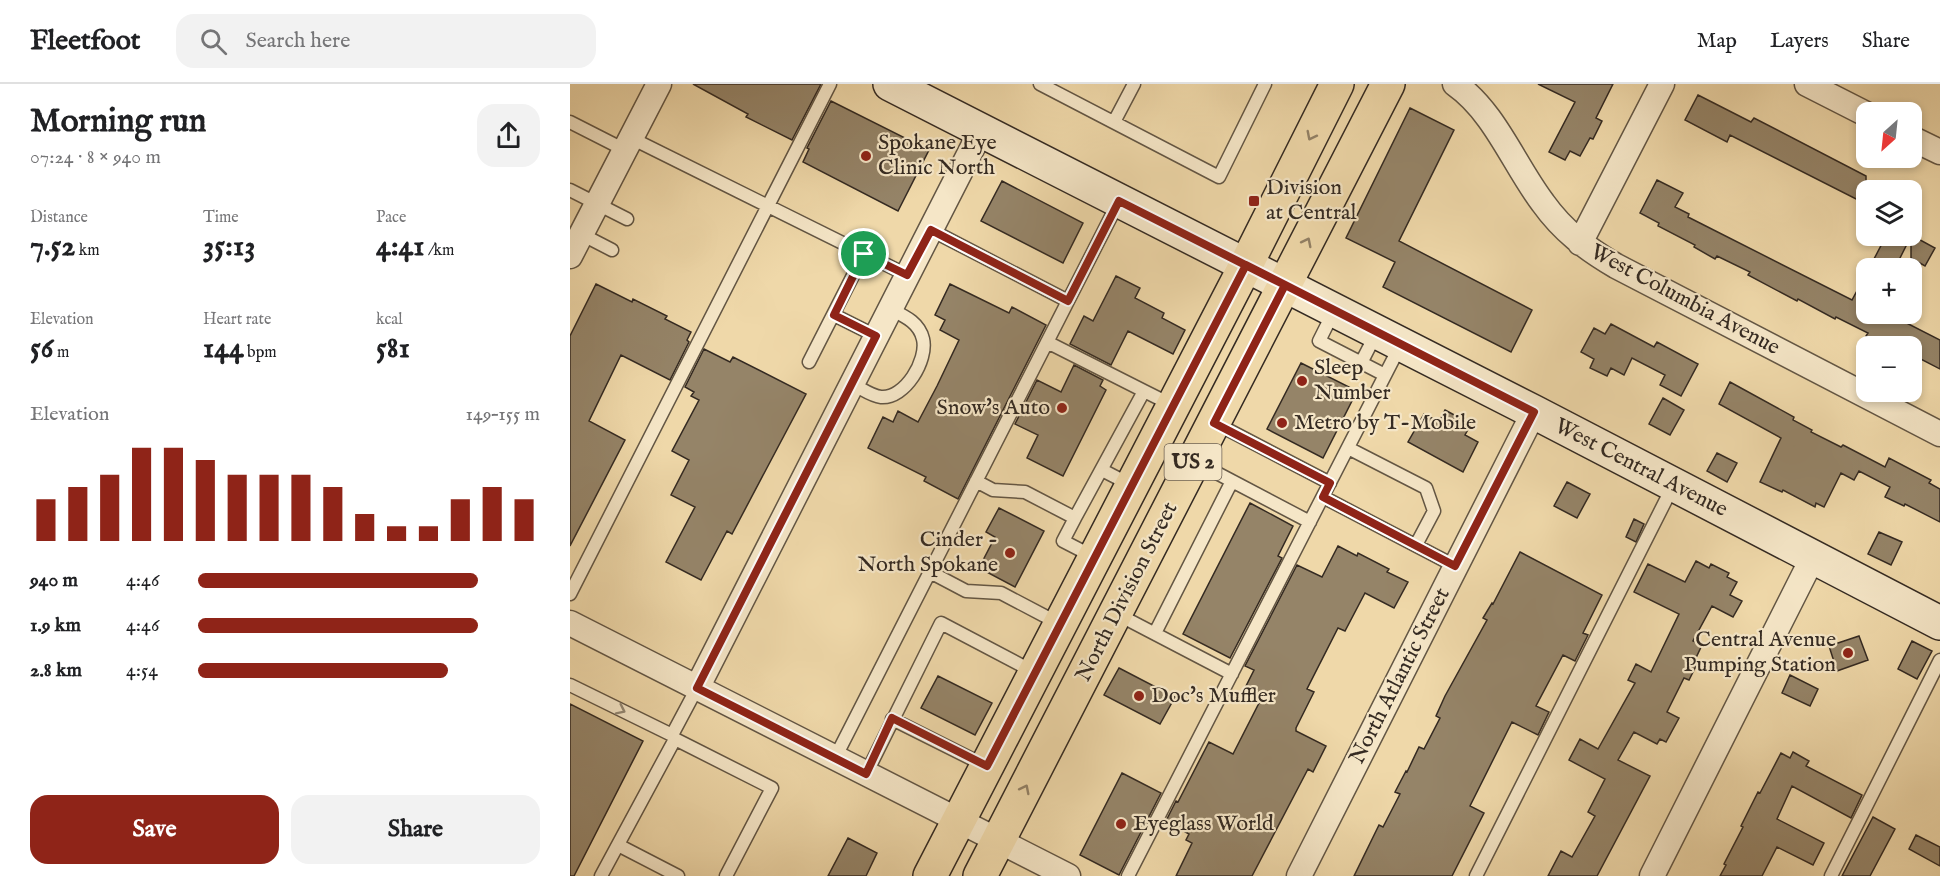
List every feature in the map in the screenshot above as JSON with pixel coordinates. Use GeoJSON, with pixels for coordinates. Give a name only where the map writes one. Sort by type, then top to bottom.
{"type":"FeatureCollection","features":[{"type":"Feature","properties":{"kind":"main road","name":"North Division Street"},"geometry":{"type":"LineString","coordinates":[[930,876],[1337,84]]}},
{"type":"Feature","properties":{"kind":"main road","name":"North Division Street"},"geometry":{"type":"LineString","coordinates":[[980,876],[1388,84]]}},
{"type":"Feature","properties":{"kind":"street"},"geometry":{"type":"LineString","coordinates":[[570,256],[659,84]]}},
{"type":"Feature","properties":{"kind":"street","name":"West Central Avenue"},"geometry":{"type":"LineString","coordinates":[[890,84],[1940,622]]}},
{"type":"Feature","properties":{"kind":"street","name":"West Columbia Avenue"},"geometry":{"type":"LineString","coordinates":[[1455,84],[1477,104],[1542,202],[1566,231],[1580,243],[1616,266],[1940,434]]}},
{"type":"Feature","properties":{"kind":"street"},"geometry":{"type":"LineString","coordinates":[[1580,243],[1662,84]]}},
{"type":"Feature","properties":{"kind":"street"},"geometry":{"type":"LineString","coordinates":[[1807,84],[1856,109]]}},
{"type":"Feature","properties":{"kind":"street"},"geometry":{"type":"LineString","coordinates":[[697,688],[981,131]]}},
{"type":"Feature","properties":{"kind":"street"},"geometry":{"type":"LineString","coordinates":[[1922,143],[1940,152]]}},
{"type":"Feature","properties":{"kind":"street","name":"North Atlantic Street"},"geometry":{"type":"LineString","coordinates":[[1299,876],[1534,412]]}},
{"type":"Feature","properties":{"kind":"street"},"geometry":{"type":"LineString","coordinates":[[1652,876],[1813,557]]}},
{"type":"Feature","properties":{"kind":"street"},"geometry":{"type":"LineString","coordinates":[[570,623],[998,840],[1056,873]]}},
{"type":"Feature","properties":{"kind":"lane"},"geometry":{"type":"LineString","coordinates":[[570,594],[830,84]]}},
{"type":"Feature","properties":{"kind":"lane"},"geometry":{"type":"LineString","coordinates":[[1040,84],[1219,177],[1265,84]]}},
{"type":"Feature","properties":{"kind":"lane"},"geometry":{"type":"LineString","coordinates":[[1114,122],[1134,84]]}},
{"type":"Feature","properties":{"kind":"lane"},"geometry":{"type":"LineString","coordinates":[[570,122],[628,144],[768,206],[907,275]]}},
{"type":"Feature","properties":{"kind":"lane"},"geometry":{"type":"LineString","coordinates":[[570,190],[627,219]]}},
{"type":"Feature","properties":{"kind":"lane"},"geometry":{"type":"LineString","coordinates":[[836,758],[1119,201]]}},
{"type":"Feature","properties":{"kind":"lane"},"geometry":{"type":"LineString","coordinates":[[931,230],[1068,301]]}},
{"type":"Feature","properties":{"kind":"lane"},"geometry":{"type":"LineString","coordinates":[[581,234],[612,250]]}},
{"type":"Feature","properties":{"kind":"lane"},"geometry":{"type":"LineString","coordinates":[[809,362],[864,254]]}},
{"type":"Feature","properties":{"kind":"lane"},"geometry":{"type":"LineString","coordinates":[[852,384],[881,397],[890,396],[908,383],[916,372],[923,352],[923,339],[912,320],[890,309]]}},
{"type":"Feature","properties":{"kind":"lane"},"geometry":{"type":"LineString","coordinates":[[1334,310],[1319,340],[1384,375]]}},
{"type":"Feature","properties":{"kind":"lane"},"geometry":{"type":"LineString","coordinates":[[834,315],[876,336]]}},
{"type":"Feature","properties":{"kind":"lane"},"geometry":{"type":"LineString","coordinates":[[1361,363],[1389,338]]}},
{"type":"Feature","properties":{"kind":"lane"},"geometry":{"type":"LineString","coordinates":[[1128,876],[1384,375],[1389,338]]}},
{"type":"Feature","properties":{"kind":"lane"},"geometry":{"type":"LineString","coordinates":[[1047,342],[1173,405]]}},
{"type":"Feature","properties":{"kind":"lane"},"geometry":{"type":"LineString","coordinates":[[1095,558],[1063,542],[1144,391]]}},
{"type":"Feature","properties":{"kind":"lane"},"geometry":{"type":"LineString","coordinates":[[1214,423],[1330,483]]}},
{"type":"Feature","properties":{"kind":"lane"},"geometry":{"type":"LineString","coordinates":[[1348,448],[1426,488],[1434,511],[1416,545]]}},
{"type":"Feature","properties":{"kind":"lane"},"geometry":{"type":"LineString","coordinates":[[1194,461],[1310,522]]}},
{"type":"Feature","properties":{"kind":"lane"},"geometry":{"type":"LineString","coordinates":[[1102,470],[1132,486]]}},
{"type":"Feature","properties":{"kind":"lane"},"geometry":{"type":"LineString","coordinates":[[976,481],[993,490],[1024,492],[1075,518]]}},
{"type":"Feature","properties":{"kind":"lane"},"geometry":{"type":"LineString","coordinates":[[1155,633],[1233,482]]}},
{"type":"Feature","properties":{"kind":"lane"},"geometry":{"type":"LineString","coordinates":[[1476,876],[1674,485]]}},
{"type":"Feature","properties":{"kind":"lane"},"geometry":{"type":"LineString","coordinates":[[1323,497],[1455,566]]}},
{"type":"Feature","properties":{"kind":"lane"},"geometry":{"type":"LineString","coordinates":[[930,573],[966,591],[1001,593],[1060,624]]}},
{"type":"Feature","properties":{"kind":"lane"},"geometry":{"type":"LineString","coordinates":[[1116,613],[1232,674]]}},
{"type":"Feature","properties":{"kind":"lane"},"geometry":{"type":"LineString","coordinates":[[866,774],[941,623],[1035,672]]}},
{"type":"Feature","properties":{"kind":"lane"},"geometry":{"type":"LineString","coordinates":[[1831,876],[1940,660]]}},
{"type":"Feature","properties":{"kind":"lane"},"geometry":{"type":"LineString","coordinates":[[570,685],[772,788],[726,876]]}},
{"type":"Feature","properties":{"kind":"lane"},"geometry":{"type":"LineString","coordinates":[[601,876],[697,688]]}},
{"type":"Feature","properties":{"kind":"lane"},"geometry":{"type":"LineString","coordinates":[[892,718],[987,766]]}},
{"type":"Feature","properties":{"kind":"lane"},"geometry":{"type":"LineString","coordinates":[[618,845],[678,876]]}},
{"type":"Feature","properties":{"kind":"building"},"geometry":{"type":"Polygon","coordinates":[[[693,84],[821,84],[792,140],[746,117],[748,114],[693,84]]]}},
{"type":"Feature","properties":{"kind":"building"},"geometry":{"type":"Polygon","coordinates":[[[1538,84],[1613,84],[1596,118],[1602,121],[1593,139],[1590,138],[1580,156],[1570,151],[1565,160],[1549,152],[1575,102],[1538,84]]]}},
{"type":"Feature","properties":{"kind":"building"},"geometry":{"type":"Polygon","coordinates":[[[1698,95],[1751,122],[1754,118],[1866,176],[1866,180],[1856,180],[1856,199],[1730,135],[1727,142],[1685,120],[1698,95]]]}},
{"type":"Feature","properties":{"kind":"building","name":"Spokane Eye Clinic North"},"geometry":{"type":"Polygon","coordinates":[[[831,101],[929,150],[898,211],[803,162],[809,149],[807,148],[831,101]]]}},
{"type":"Feature","properties":{"kind":"building"},"geometry":{"type":"Polygon","coordinates":[[[1410,108],[1454,130],[1399,241],[1532,310],[1511,352],[1383,287],[1395,262],[1346,238],[1410,108]]]}},
{"type":"Feature","properties":{"kind":"building"},"geometry":{"type":"Polygon","coordinates":[[[1657,180],[1683,193],[1675,207],[1689,214],[1688,217],[1852,300],[1856,293],[1856,324],[1909,324],[1940,340],[1940,369],[1922,360],[1922,336],[1866,336],[1868,333],[1836,317],[1835,319],[1798,299],[1797,301],[1748,275],[1750,272],[1717,256],[1715,259],[1640,213],[1657,180]]]}},
{"type":"Feature","properties":{"kind":"building"},"geometry":{"type":"Polygon","coordinates":[[[1002,181],[1083,223],[1063,263],[981,221],[1002,181]]]}},
{"type":"Feature","properties":{"kind":"building"},"geometry":{"type":"Polygon","coordinates":[[[1922,241],[1935,248],[1925,266],[1922,264],[1922,258],[1911,258],[1911,246],[1922,246],[1922,241]]]}},
{"type":"Feature","properties":{"kind":"building"},"geometry":{"type":"Polygon","coordinates":[[[1881,246],[1906,246],[1900,258],[1875,258],[1881,246]]]}},
{"type":"Feature","properties":{"kind":"building"},"geometry":{"type":"Polygon","coordinates":[[[1116,276],[1140,288],[1135,298],[1164,313],[1162,318],[1185,330],[1173,354],[1128,331],[1111,365],[1070,344],[1084,316],[1093,321],[1116,276]]]}},
{"type":"Feature","properties":{"kind":"building"},"geometry":{"type":"Polygon","coordinates":[[[596,284],[667,316],[665,319],[691,332],[687,340],[689,342],[670,380],[621,355],[589,421],[625,440],[570,546],[570,336],[596,284]]]}},
{"type":"Feature","properties":{"kind":"building"},"geometry":{"type":"Polygon","coordinates":[[[950,284],[1009,313],[1012,307],[1046,325],[958,499],[924,481],[926,477],[868,448],[883,417],[893,422],[898,411],[918,422],[937,386],[959,340],[940,330],[945,320],[935,315],[950,284]]]}},
{"type":"Feature","properties":{"kind":"building"},"geometry":{"type":"Polygon","coordinates":[[[1611,324],[1654,347],[1657,342],[1698,364],[1681,396],[1660,385],[1665,375],[1632,358],[1624,375],[1611,368],[1607,376],[1590,368],[1594,359],[1581,352],[1594,328],[1605,334],[1611,324]]]}},
{"type":"Feature","properties":{"kind":"building"},"geometry":{"type":"Polygon","coordinates":[[[704,349],[730,362],[733,357],[806,394],[732,534],[727,531],[701,580],[666,562],[695,507],[671,495],[689,460],[672,451],[699,400],[691,396],[694,392],[685,387],[704,349]]]}},
{"type":"Feature","properties":{"kind":"building"},"geometry":{"type":"Polygon","coordinates":[[[1301,363],[1357,391],[1323,458],[1267,429],[1301,363]]]}},
{"type":"Feature","properties":{"kind":"building","name":"Snow's Auto"},"geometry":{"type":"Polygon","coordinates":[[[1074,365],[1103,380],[1100,386],[1106,390],[1063,476],[1027,458],[1038,435],[1015,424],[1037,380],[1061,392],[1074,365]]]}},
{"type":"Feature","properties":{"kind":"building"},"geometry":{"type":"Polygon","coordinates":[[[1730,382],[1794,417],[1793,420],[1812,430],[1811,432],[1841,447],[1843,445],[1885,467],[1889,458],[1931,480],[1929,483],[1940,489],[1940,522],[1905,504],[1904,506],[1885,497],[1890,487],[1859,471],[1854,480],[1841,473],[1824,507],[1816,503],[1815,507],[1783,490],[1782,492],[1760,482],[1781,438],[1719,404],[1730,382]]]}},
{"type":"Feature","properties":{"kind":"building"},"geometry":{"type":"Polygon","coordinates":[[[1663,398],[1684,410],[1670,435],[1649,424],[1663,398]]]}},
{"type":"Feature","properties":{"kind":"building"},"geometry":{"type":"Polygon","coordinates":[[[1445,410],[1471,424],[1465,435],[1478,442],[1463,472],[1408,442],[1424,414],[1439,422],[1445,410]]]}},
{"type":"Feature","properties":{"kind":"building"},"geometry":{"type":"Polygon","coordinates":[[[1717,453],[1737,463],[1727,482],[1707,471],[1717,453]]]}},
{"type":"Feature","properties":{"kind":"building"},"geometry":{"type":"Polygon","coordinates":[[[1567,482],[1590,494],[1577,518],[1554,506],[1567,482]]]}},
{"type":"Feature","properties":{"kind":"building"},"geometry":{"type":"Polygon","coordinates":[[[1250,503],[1293,526],[1278,556],[1282,558],[1230,658],[1183,634],[1250,503]]]}},
{"type":"Feature","properties":{"kind":"building","name":"Cinder - North Spokane"},"geometry":{"type":"Polygon","coordinates":[[[999,508],[1044,531],[1015,587],[979,568],[995,537],[986,532],[999,508]]]}},
{"type":"Feature","properties":{"kind":"building"},"geometry":{"type":"Polygon","coordinates":[[[1634,519],[1644,524],[1636,542],[1626,537],[1634,519]]]}},
{"type":"Feature","properties":{"kind":"building"},"geometry":{"type":"Polygon","coordinates":[[[1879,532],[1902,542],[1891,565],[1868,554],[1879,532]]]}},
{"type":"Feature","properties":{"kind":"building"},"geometry":{"type":"Polygon","coordinates":[[[1338,546],[1357,556],[1358,553],[1389,569],[1387,572],[1408,582],[1394,608],[1365,593],[1345,631],[1338,628],[1307,689],[1314,692],[1296,728],[1296,731],[1326,746],[1313,772],[1308,769],[1252,876],[1176,876],[1192,843],[1186,840],[1189,834],[1166,821],[1209,742],[1233,754],[1259,703],[1242,694],[1254,670],[1245,666],[1297,565],[1322,577],[1338,546]]]}},
{"type":"Feature","properties":{"kind":"building"},"geometry":{"type":"Polygon","coordinates":[[[1520,552],[1602,595],[1583,633],[1588,635],[1575,661],[1563,655],[1536,706],[1549,712],[1538,735],[1512,722],[1470,806],[1484,813],[1452,876],[1354,876],[1379,825],[1383,827],[1400,794],[1395,792],[1419,747],[1424,749],[1440,718],[1436,716],[1445,696],[1487,620],[1483,618],[1493,604],[1520,552]]]}},
{"type":"Feature","properties":{"kind":"building"},"geometry":{"type":"Polygon","coordinates":[[[1696,561],[1709,568],[1711,564],[1729,573],[1727,577],[1737,582],[1730,595],[1742,601],[1733,617],[1712,606],[1693,641],[1702,645],[1694,662],[1697,664],[1689,680],[1684,678],[1667,712],[1679,718],[1666,742],[1660,739],[1657,744],[1634,732],[1618,760],[1650,776],[1597,876],[1548,876],[1561,851],[1572,857],[1595,816],[1588,812],[1605,779],[1569,760],[1580,739],[1598,749],[1635,683],[1628,680],[1636,664],[1651,672],[1679,614],[1634,592],[1648,564],[1685,582],[1696,561]]]}},
{"type":"Feature","properties":{"kind":"building","name":"Central Avenue Pumping Station"},"geometry":{"type":"Polygon","coordinates":[[[1859,636],[1868,660],[1837,671],[1829,646],[1859,636]]]}},
{"type":"Feature","properties":{"kind":"building"},"geometry":{"type":"Polygon","coordinates":[[[1912,641],[1932,651],[1917,679],[1898,669],[1912,641]]]}},
{"type":"Feature","properties":{"kind":"building","name":"Doc's Muffler"},"geometry":{"type":"Polygon","coordinates":[[[1119,668],[1175,697],[1160,724],[1104,695],[1119,668]]]}},
{"type":"Feature","properties":{"kind":"building"},"geometry":{"type":"Polygon","coordinates":[[[1790,675],[1818,689],[1810,706],[1782,693],[1790,675]]]}},
{"type":"Feature","properties":{"kind":"building"},"geometry":{"type":"Polygon","coordinates":[[[938,676],[992,703],[975,735],[921,708],[938,676]]]}},
{"type":"Feature","properties":{"kind":"building"},"geometry":{"type":"Polygon","coordinates":[[[570,704],[643,741],[574,876],[570,876],[570,704]]]}},
{"type":"Feature","properties":{"kind":"building"},"geometry":{"type":"Polygon","coordinates":[[[1793,752],[1809,761],[1806,766],[1862,795],[1851,818],[1792,786],[1777,819],[1824,843],[1813,865],[1777,847],[1762,876],[1720,876],[1758,792],[1760,793],[1781,753],[1790,758],[1793,752]]]}},
{"type":"Feature","properties":{"kind":"building","name":"Eyeglass World"},"geometry":{"type":"Polygon","coordinates":[[[1122,773],[1161,793],[1119,875],[1080,855],[1122,773]]]}},
{"type":"Feature","properties":{"kind":"building"},"geometry":{"type":"Polygon","coordinates":[[[1873,817],[1895,829],[1870,876],[1842,876],[1873,817]]]}},
{"type":"Feature","properties":{"kind":"building"},"geometry":{"type":"Polygon","coordinates":[[[1916,835],[1940,847],[1940,866],[1909,849],[1916,835]]]}},
{"type":"Feature","properties":{"kind":"building"},"geometry":{"type":"Polygon","coordinates":[[[848,838],[877,853],[866,876],[828,876],[848,838]]]}},
{"type":"Feature","properties":{"kind":"place","name":"Spokane Eye Clinic North"},"geometry":{"type":"Point","coordinates":[866,156]}},
{"type":"Feature","properties":{"kind":"place","name":"Division at Central"},"geometry":{"type":"Point","coordinates":[1254,201]}},
{"type":"Feature","properties":{"kind":"place","name":"Sleep Number"},"geometry":{"type":"Point","coordinates":[1302,381]}},
{"type":"Feature","properties":{"kind":"place","name":"Snow's Auto"},"geometry":{"type":"Point","coordinates":[1062,408]}},
{"type":"Feature","properties":{"kind":"place","name":"Metro by T-Mobile"},"geometry":{"type":"Point","coordinates":[1282,423]}},
{"type":"Feature","properties":{"kind":"place","name":"Cinder - North Spokane"},"geometry":{"type":"Point","coordinates":[1010,553]}},
{"type":"Feature","properties":{"kind":"place","name":"Central Avenue Pumping Station"},"geometry":{"type":"Point","coordinates":[1848,653]}},
{"type":"Feature","properties":{"kind":"place","name":"Doc's Muffler"},"geometry":{"type":"Point","coordinates":[1139,696]}},
{"type":"Feature","properties":{"kind":"place","name":"Eyeglass World"},"geometry":{"type":"Point","coordinates":[1121,824]}},
{"type":"Feature","properties":{"kind":"route"},"geometry":{"type":"LineString","coordinates":[[864,254],[834,315],[876,336],[697,688],[866,774],[892,718],[987,766],[1246,265],[1534,412],[1455,566],[1323,497],[1330,483],[1214,423],[1285,285],[1246,265],[1119,201],[1068,301],[931,230],[907,275],[864,254]]}}]}
